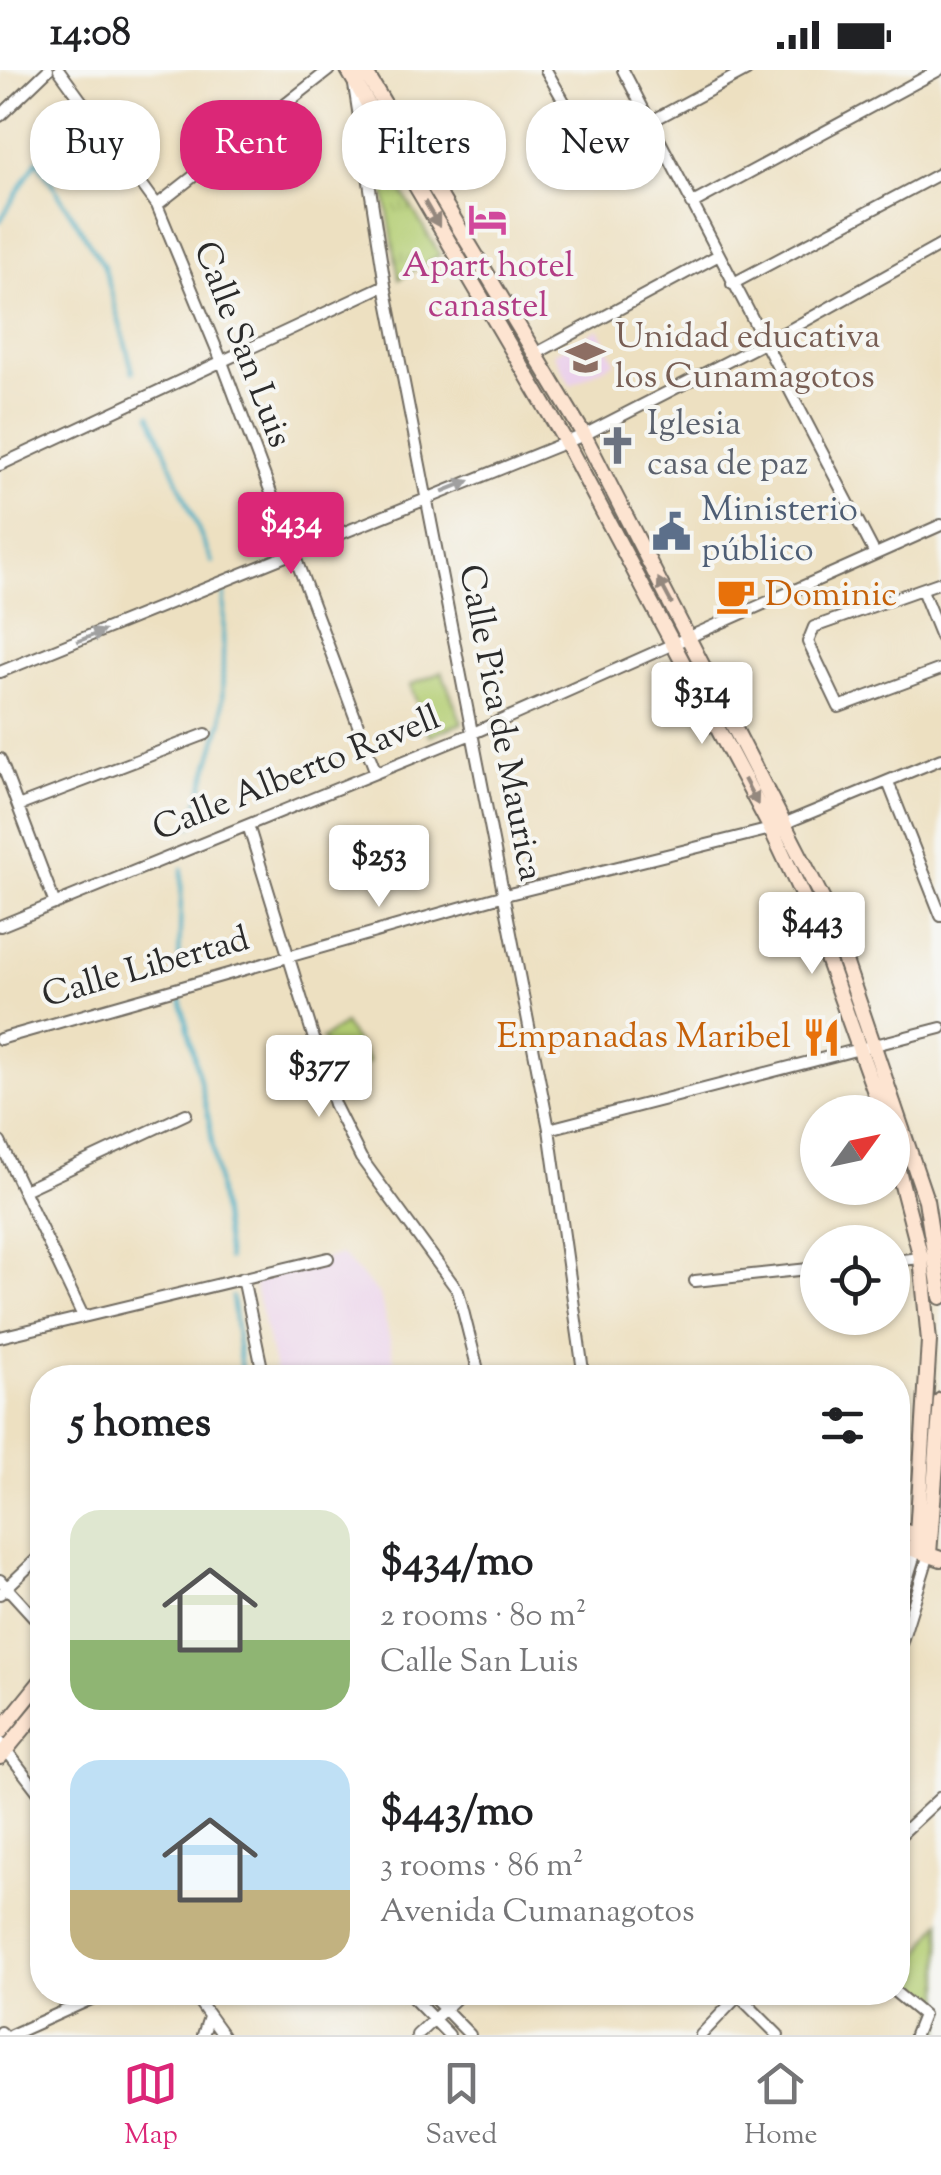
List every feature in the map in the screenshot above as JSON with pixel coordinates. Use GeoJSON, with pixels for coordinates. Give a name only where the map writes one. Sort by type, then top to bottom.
{"type":"FeatureCollection","features":[{"type":"Feature","properties":{"kind":"street"},"geometry":{"type":"LineString","coordinates":[[0,116],[48,70]]}},
{"type":"Feature","properties":{"kind":"street","name":"Calle San Luis"},"geometry":{"type":"LineString","coordinates":[[60,70],[156,205],[222,362],[376,772]]}},
{"type":"Feature","properties":{"kind":"street"},"geometry":{"type":"LineString","coordinates":[[156,205],[329,70]]}},
{"type":"Feature","properties":{"kind":"street"},"geometry":{"type":"LineString","coordinates":[[546,70],[563,100]]}},
{"type":"Feature","properties":{"kind":"street"},"geometry":{"type":"LineString","coordinates":[[623,70],[638,100]]}},
{"type":"Feature","properties":{"kind":"street"},"geometry":{"type":"LineString","coordinates":[[665,114],[746,70]]}},
{"type":"Feature","properties":{"kind":"street"},"geometry":{"type":"LineString","coordinates":[[691,204],[938,70]]}},
{"type":"Feature","properties":{"kind":"street"},"geometry":{"type":"LineString","coordinates":[[355,73],[537,353],[584,435],[827,908],[870,1048],[926,1200],[941,1297]]}},
{"type":"Feature","properties":{"kind":"street"},"geometry":{"type":"LineString","coordinates":[[355,73],[566,442],[771,829],[870,1048],[879,1095]]}},
{"type":"Feature","properties":{"kind":"street","name":"Calle Pica de Maurica"},"geometry":{"type":"LineString","coordinates":[[355,73],[385,284],[548,1129],[582,1365]]}},
{"type":"Feature","properties":{"kind":"street"},"geometry":{"type":"LineString","coordinates":[[665,152],[874,552]]}},
{"type":"Feature","properties":{"kind":"street"},"geometry":{"type":"LineString","coordinates":[[732,284],[941,173]]}},
{"type":"Feature","properties":{"kind":"street"},"geometry":{"type":"LineString","coordinates":[[0,672],[584,435],[762,344],[941,245]]}},
{"type":"Feature","properties":{"kind":"street"},"geometry":{"type":"LineString","coordinates":[[537,353],[717,256]]}},
{"type":"Feature","properties":{"kind":"street"},"geometry":{"type":"LineString","coordinates":[[0,465],[385,284]]}},
{"type":"Feature","properties":{"kind":"street","name":"Calle Alberto Ravell"},"geometry":{"type":"LineString","coordinates":[[0,926],[471,734],[941,524]]}},
{"type":"Feature","properties":{"kind":"street"},"geometry":{"type":"LineString","coordinates":[[941,582],[814,626],[808,642],[839,707],[941,669]]}},
{"type":"Feature","properties":{"kind":"street"},"geometry":{"type":"LineString","coordinates":[[922,590],[941,638]]}},
{"type":"Feature","properties":{"kind":"street"},"geometry":{"type":"LineString","coordinates":[[18,806],[206,734]]}},
{"type":"Feature","properties":{"kind":"street"},"geometry":{"type":"LineString","coordinates":[[0,759],[55,904]]}},
{"type":"Feature","properties":{"kind":"street","name":"Calle Libertad"},"geometry":{"type":"LineString","coordinates":[[0,1039],[504,895],[771,829],[941,759]]}},
{"type":"Feature","properties":{"kind":"street"},"geometry":{"type":"LineString","coordinates":[[888,782],[941,916]]}},
{"type":"Feature","properties":{"kind":"street"},"geometry":{"type":"LineString","coordinates":[[248,824],[334,1104],[362,1158],[458,1291],[477,1365]]}},
{"type":"Feature","properties":{"kind":"street"},"geometry":{"type":"LineString","coordinates":[[548,1129],[941,1028]]}},
{"type":"Feature","properties":{"kind":"street"},"geometry":{"type":"LineString","coordinates":[[24,1190],[186,1114]]}},
{"type":"Feature","properties":{"kind":"street"},"geometry":{"type":"LineString","coordinates":[[0,1142],[82,1314]]}},
{"type":"Feature","properties":{"kind":"street"},"geometry":{"type":"LineString","coordinates":[[907,1205],[921,1258],[929,1341],[930,1547],[910,1586]]}},
{"type":"Feature","properties":{"kind":"street"},"geometry":{"type":"LineString","coordinates":[[0,1337],[82,1314],[328,1258]]}},
{"type":"Feature","properties":{"kind":"street"},"geometry":{"type":"LineString","coordinates":[[910,1259],[921,1258]]}},
{"type":"Feature","properties":{"kind":"street"},"geometry":{"type":"LineString","coordinates":[[695,1281],[800,1270]]}},
{"type":"Feature","properties":{"kind":"street"},"geometry":{"type":"LineString","coordinates":[[242,1278],[261,1365]]}},
{"type":"Feature","properties":{"kind":"street"},"geometry":{"type":"LineString","coordinates":[[910,1614],[930,1547],[941,1400]]}},
{"type":"Feature","properties":{"kind":"street"},"geometry":{"type":"LineString","coordinates":[[30,1564],[2,1587],[30,1614]]}},
{"type":"Feature","properties":{"kind":"street"},"geometry":{"type":"LineString","coordinates":[[0,1732],[30,1695]]}},
{"type":"Feature","properties":{"kind":"street"},"geometry":{"type":"LineString","coordinates":[[30,1719],[2,1750],[30,1783]]}},
{"type":"Feature","properties":{"kind":"street"},"geometry":{"type":"LineString","coordinates":[[910,1826],[941,1797]]}},
{"type":"Feature","properties":{"kind":"street"},"geometry":{"type":"LineString","coordinates":[[910,2003],[923,2015],[915,2035]]}},
{"type":"Feature","properties":{"kind":"street"},"geometry":{"type":"LineString","coordinates":[[11,2035],[78,2005]]}},
{"type":"Feature","properties":{"kind":"street"},"geometry":{"type":"LineString","coordinates":[[202,2005],[223,2035]]}},
{"type":"Feature","properties":{"kind":"street"},"geometry":{"type":"LineString","coordinates":[[420,2005],[449,2035]]}},
{"type":"Feature","properties":{"kind":"street"},"geometry":{"type":"LineString","coordinates":[[440,2005],[470,2035]]}},
{"type":"Feature","properties":{"kind":"street"},"geometry":{"type":"LineString","coordinates":[[417,2035],[450,2005]]}},
{"type":"Feature","properties":{"kind":"street"},"geometry":{"type":"LineString","coordinates":[[702,2035],[731,2005]]}},
{"type":"Feature","properties":{"kind":"street"},"geometry":{"type":"LineString","coordinates":[[751,2005],[778,2035]]}},
{"type":"Feature","properties":{"kind":"street"},"geometry":{"type":"LineString","coordinates":[[204,2035],[210,2016]]}},
{"type":"Feature","properties":{"kind":"shaded area","name":"Unidad educativa los Cunamagotos"},"geometry":{"type":"Polygon","coordinates":[[[599,329],[615,362],[571,385],[554,353],[599,329]]]}},
{"type":"Feature","properties":{"kind":"shaded area"},"geometry":{"type":"Polygon","coordinates":[[[341,1254],[380,1296],[395,1365],[274,1365],[254,1282],[341,1254]]]}},
{"type":"Feature","properties":{"kind":"green space"},"geometry":{"type":"Polygon","coordinates":[[[384,190],[401,190],[440,255],[399,279],[384,190]]]}},
{"type":"Feature","properties":{"kind":"green space"},"geometry":{"type":"Polygon","coordinates":[[[442,672],[462,723],[430,736],[410,685],[442,672]]]}},
{"type":"Feature","properties":{"kind":"green space"},"geometry":{"type":"Polygon","coordinates":[[[344,1024],[369,1062],[346,1077],[322,1039],[344,1024]]]}},
{"type":"Feature","properties":{"kind":"green space"},"geometry":{"type":"Polygon","coordinates":[[[941,1921],[941,2035],[929,2035],[940,2003],[910,1984],[910,1967],[941,1921]]]}},
{"type":"Feature","properties":{"kind":"waterway"},"geometry":{"type":"LineString","coordinates":[[0,221],[37,160],[104,266],[133,372]]}},
{"type":"Feature","properties":{"kind":"waterway"},"geometry":{"type":"LineString","coordinates":[[150,414],[212,562]]}},
{"type":"Feature","properties":{"kind":"waterway"},"geometry":{"type":"LineString","coordinates":[[191,827],[222,721],[224,594]]}},
{"type":"Feature","properties":{"kind":"waterway"},"geometry":{"type":"LineString","coordinates":[[179,963],[182,869]]}},
{"type":"Feature","properties":{"kind":"waterway"},"geometry":{"type":"LineString","coordinates":[[181,999],[209,1120],[228,1259]]}},
{"type":"Feature","properties":{"kind":"waterway"},"geometry":{"type":"LineString","coordinates":[[232,1297],[240,1365]]}},
{"type":"Feature","properties":{"kind":"place","name":"Apart hotel canastel"},"geometry":{"type":"Point","coordinates":[488,220]}},
{"type":"Feature","properties":{"kind":"place","name":"Unidad educativa los Cunamagotos"},"geometry":{"type":"Point","coordinates":[585,358]}},
{"type":"Feature","properties":{"kind":"place","name":"Iglesia casa de paz"},"geometry":{"type":"Point","coordinates":[617,445]}},
{"type":"Feature","properties":{"kind":"place","name":"Ministerio público"},"geometry":{"type":"Point","coordinates":[671,531]}},
{"type":"Feature","properties":{"kind":"place","name":"Dominic"},"geometry":{"type":"Point","coordinates":[735,596]}},
{"type":"Feature","properties":{"kind":"place","name":"Empanadas Maribel"},"geometry":{"type":"Point","coordinates":[821,1038]}}]}
